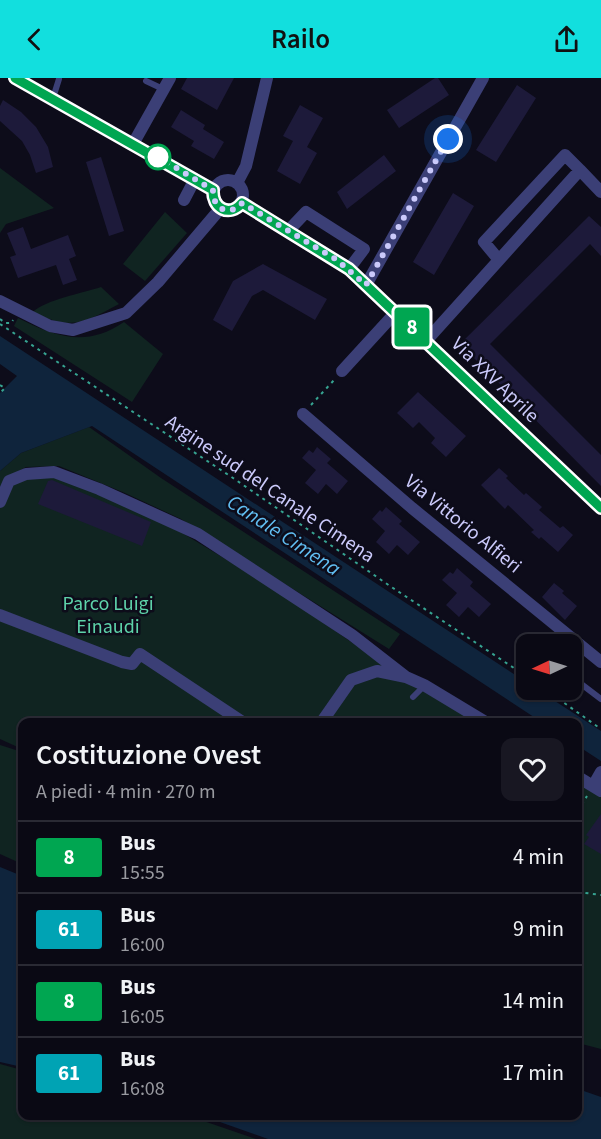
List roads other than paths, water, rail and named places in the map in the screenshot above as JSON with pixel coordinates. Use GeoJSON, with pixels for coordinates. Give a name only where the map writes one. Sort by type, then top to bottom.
{"type":"FeatureCollection","features":[{"type":"Feature","properties":{"kind":"street"},"geometry":{"type":"LineString","coordinates":[[15,78],[34,82],[53,98],[213,190]]}},
{"type":"Feature","properties":{"kind":"street"},"geometry":{"type":"LineString","coordinates":[[237,183],[246,166],[267,78]]}},
{"type":"Feature","properties":{"kind":"street"},"geometry":{"type":"LineString","coordinates":[[366,285],[375,259],[483,78]]}},
{"type":"Feature","properties":{"kind":"street"},"geometry":{"type":"LineString","coordinates":[[133,144],[167,84]]}},
{"type":"Feature","properties":{"kind":"street"},"geometry":{"type":"LineString","coordinates":[[499,260],[484,242],[566,155],[601,192]]}},
{"type":"Feature","properties":{"kind":"street"},"geometry":{"type":"LineString","coordinates":[[426,341],[580,170]]}},
{"type":"Feature","properties":{"kind":"street"},"geometry":{"type":"LineString","coordinates":[[184,200],[195,179]]}},
{"type":"Feature","properties":{"kind":"street"},"geometry":{"type":"LineString","coordinates":[[231,180],[237,183],[243,194],[242,203],[233,210],[226,211],[220,208],[213,198],[213,190],[217,184],[231,180]]}},
{"type":"Feature","properties":{"kind":"street"},"geometry":{"type":"LineString","coordinates":[[523,199],[539,215]]}},
{"type":"Feature","properties":{"kind":"street","name":"Via XXV Aprile"},"geometry":{"type":"LineString","coordinates":[[242,203],[349,269],[600,504]]}},
{"type":"Feature","properties":{"kind":"street"},"geometry":{"type":"LineString","coordinates":[[0,301],[50,326],[73,330],[133,312],[136,296],[158,282],[220,208]]}},
{"type":"Feature","properties":{"kind":"street"},"geometry":{"type":"LineString","coordinates":[[288,231],[306,212],[364,249],[349,269]]}},
{"type":"Feature","properties":{"kind":"street"},"geometry":{"type":"LineString","coordinates":[[342,371],[396,312]]}},
{"type":"Feature","properties":{"kind":"street","name":"Via Vittorio Alfieri"},"geometry":{"type":"LineString","coordinates":[[303,414],[412,508],[567,634]]}},
{"type":"Feature","properties":{"kind":"street"},"geometry":{"type":"LineString","coordinates":[[0,502],[9,481],[26,474],[54,472],[99,489],[198,534],[352,635],[406,677]]}},
{"type":"Feature","properties":{"kind":"street"},"geometry":{"type":"LineString","coordinates":[[0,615],[122,662],[132,664],[140,654],[236,718]]}},
{"type":"Feature","properties":{"kind":"street","name":"Via Vittorio Alfieri"},"geometry":{"type":"LineString","coordinates":[[582,646],[601,662]]}},
{"type":"Feature","properties":{"kind":"street"},"geometry":{"type":"LineString","coordinates":[[324,718],[351,680],[377,671],[406,677],[424,685],[479,718]]}},
{"type":"Feature","properties":{"kind":"street"},"geometry":{"type":"LineString","coordinates":[[582,779],[597,788],[601,772]]}},
{"type":"Feature","properties":{"kind":"lane"},"geometry":{"type":"LineString","coordinates":[[53,98],[59,79]]}},
{"type":"Feature","properties":{"kind":"lane"},"geometry":{"type":"LineString","coordinates":[[146,81],[167,84]]}},
{"type":"Feature","properties":{"kind":"lane"},"geometry":{"type":"LineString","coordinates":[[413,697],[424,685]]}},
{"type":"Feature","properties":{"kind":"lane"},"geometry":{"type":"LineString","coordinates":[[582,685],[601,699]]}},
{"type":"Feature","properties":{"kind":"water","name":"Canale Cimena"},"geometry":{"type":"Polygon","coordinates":[[[0,336],[516,675],[516,700],[553,700],[581,718],[535,718],[92,426],[21,453],[0,471],[0,393],[17,376],[0,364],[0,336]]]}},
{"type":"Feature","properties":{"kind":"water"},"geometry":{"type":"Polygon","coordinates":[[[582,719],[601,731],[601,761],[582,749],[582,719]]]}},
{"type":"Feature","properties":{"kind":"water"},"geometry":{"type":"Polygon","coordinates":[[[0,867],[18,874],[18,1066],[0,1062],[0,867]]]}},
{"type":"Feature","properties":{"kind":"water"},"geometry":{"type":"Polygon","coordinates":[[[582,1090],[601,1097],[601,1139],[268,1139],[214,1120],[582,1120],[582,1090]]]}},
{"type":"Feature","properties":{"kind":"park label","name":"Parco Luigi Einaudi"},"geometry":{"type":"Point","coordinates":[108,616]}}]}
